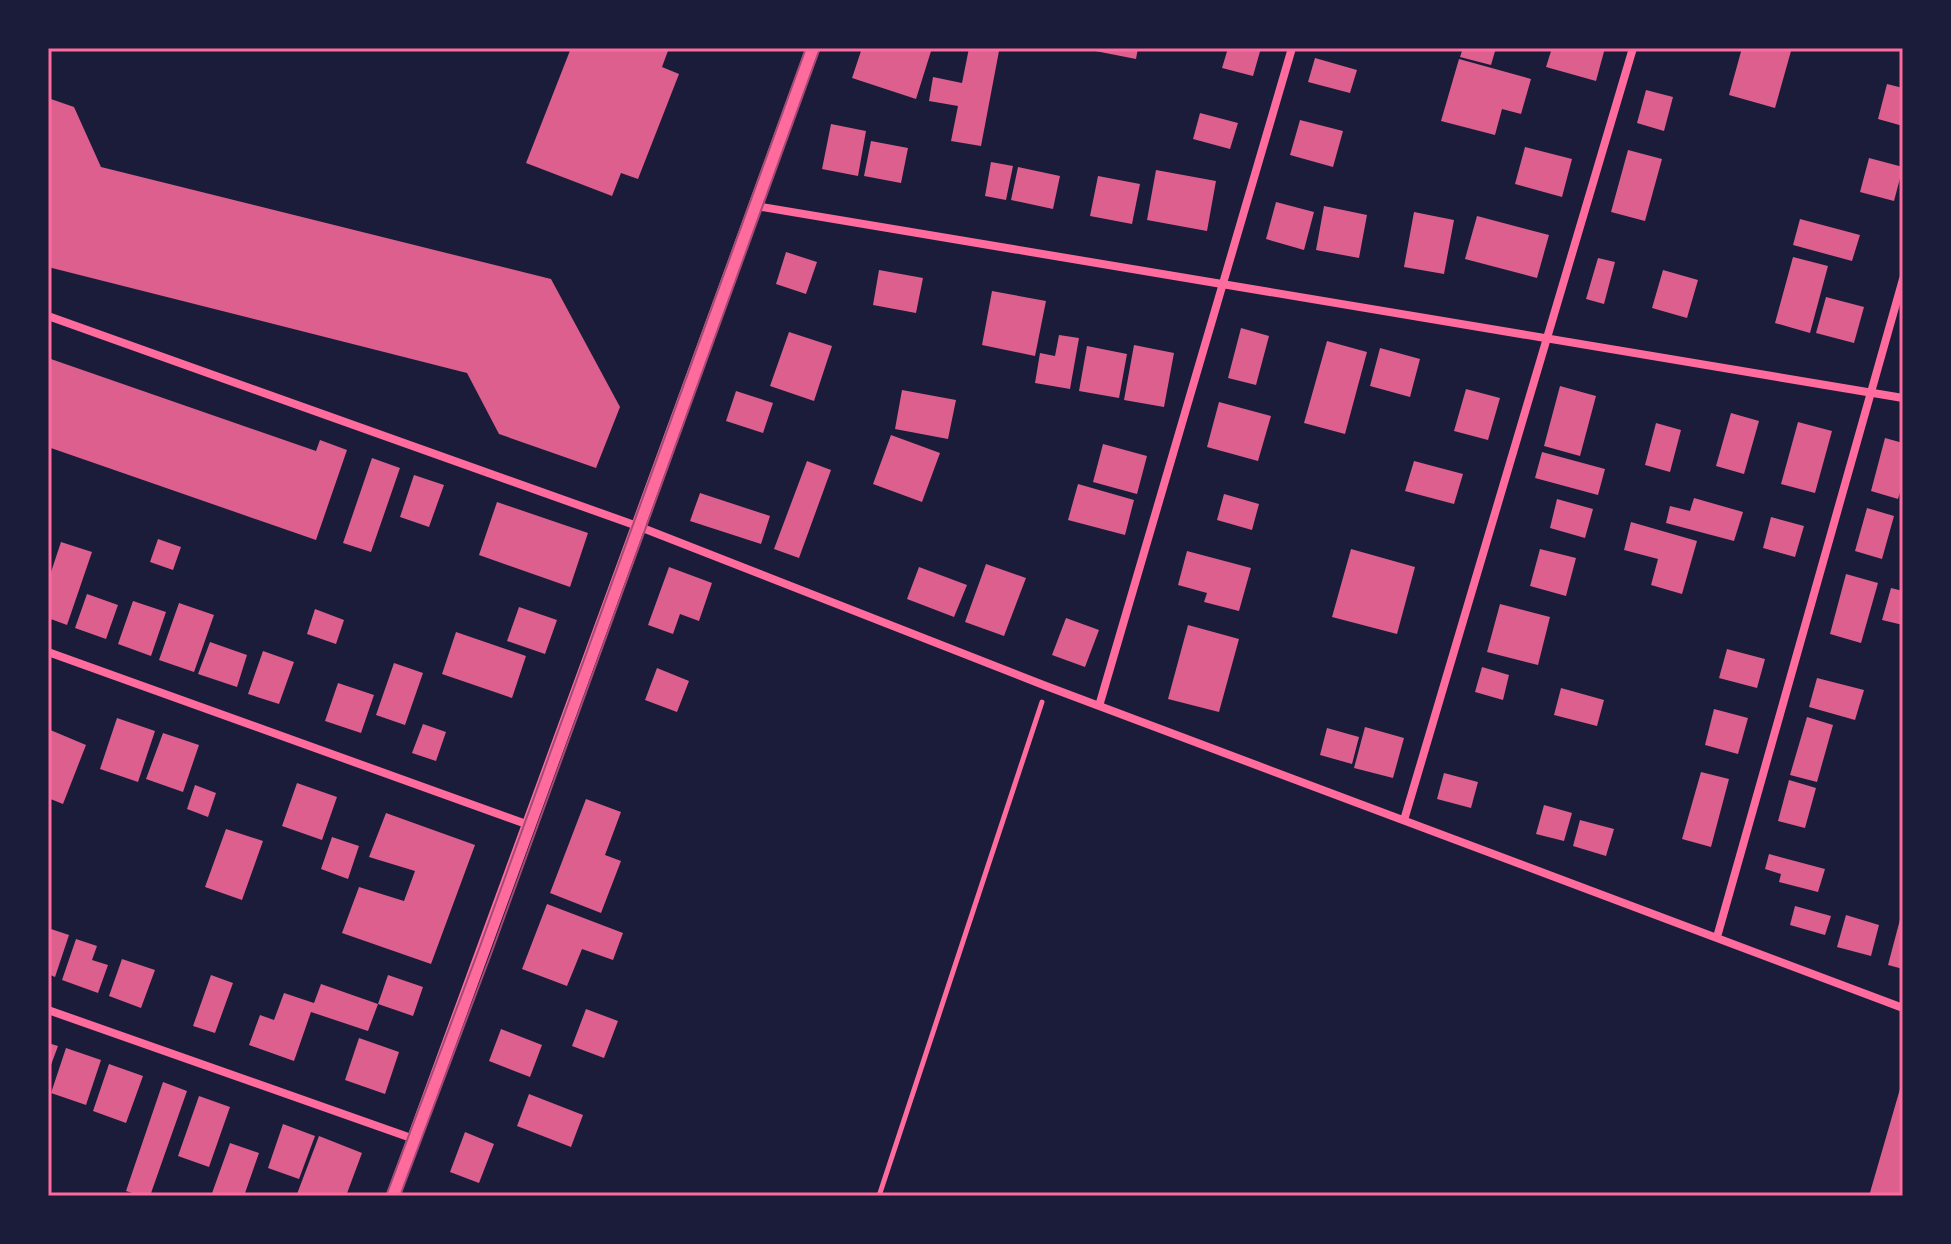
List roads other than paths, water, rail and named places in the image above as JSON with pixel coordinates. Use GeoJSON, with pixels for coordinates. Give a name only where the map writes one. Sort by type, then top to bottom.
{"type":"FeatureCollection","features":[{"type":"Feature","properties":{"kind":"street"},"geometry":{"type":"LineString","coordinates":[[393,1196],[813,48]]}},
{"type":"Feature","properties":{"kind":"street"},"geometry":{"type":"LineString","coordinates":[[1099,706],[1225,285],[1292,48]]}},
{"type":"Feature","properties":{"kind":"street"},"geometry":{"type":"LineString","coordinates":[[1404,820],[1633,48]]}},
{"type":"Feature","properties":{"kind":"street"},"geometry":{"type":"LineString","coordinates":[[756,206],[1903,398]]}},
{"type":"Feature","properties":{"kind":"street"},"geometry":{"type":"LineString","coordinates":[[1717,937],[1903,279]]}},
{"type":"Feature","properties":{"kind":"street"},"geometry":{"type":"LineString","coordinates":[[48,316],[640,527],[1046,686],[1903,1008]]}},
{"type":"Feature","properties":{"kind":"street"},"geometry":{"type":"LineString","coordinates":[[48,652],[530,826]]}},
{"type":"Feature","properties":{"kind":"street"},"geometry":{"type":"LineString","coordinates":[[48,1010],[414,1139]]}},
{"type":"Feature","properties":{"kind":"tram line"},"geometry":{"type":"LineString","coordinates":[[386,1196],[479,949],[806,48]]}},
{"type":"Feature","properties":{"kind":"tram line"},"geometry":{"type":"LineString","coordinates":[[400,1196],[820,48]]}}]}
